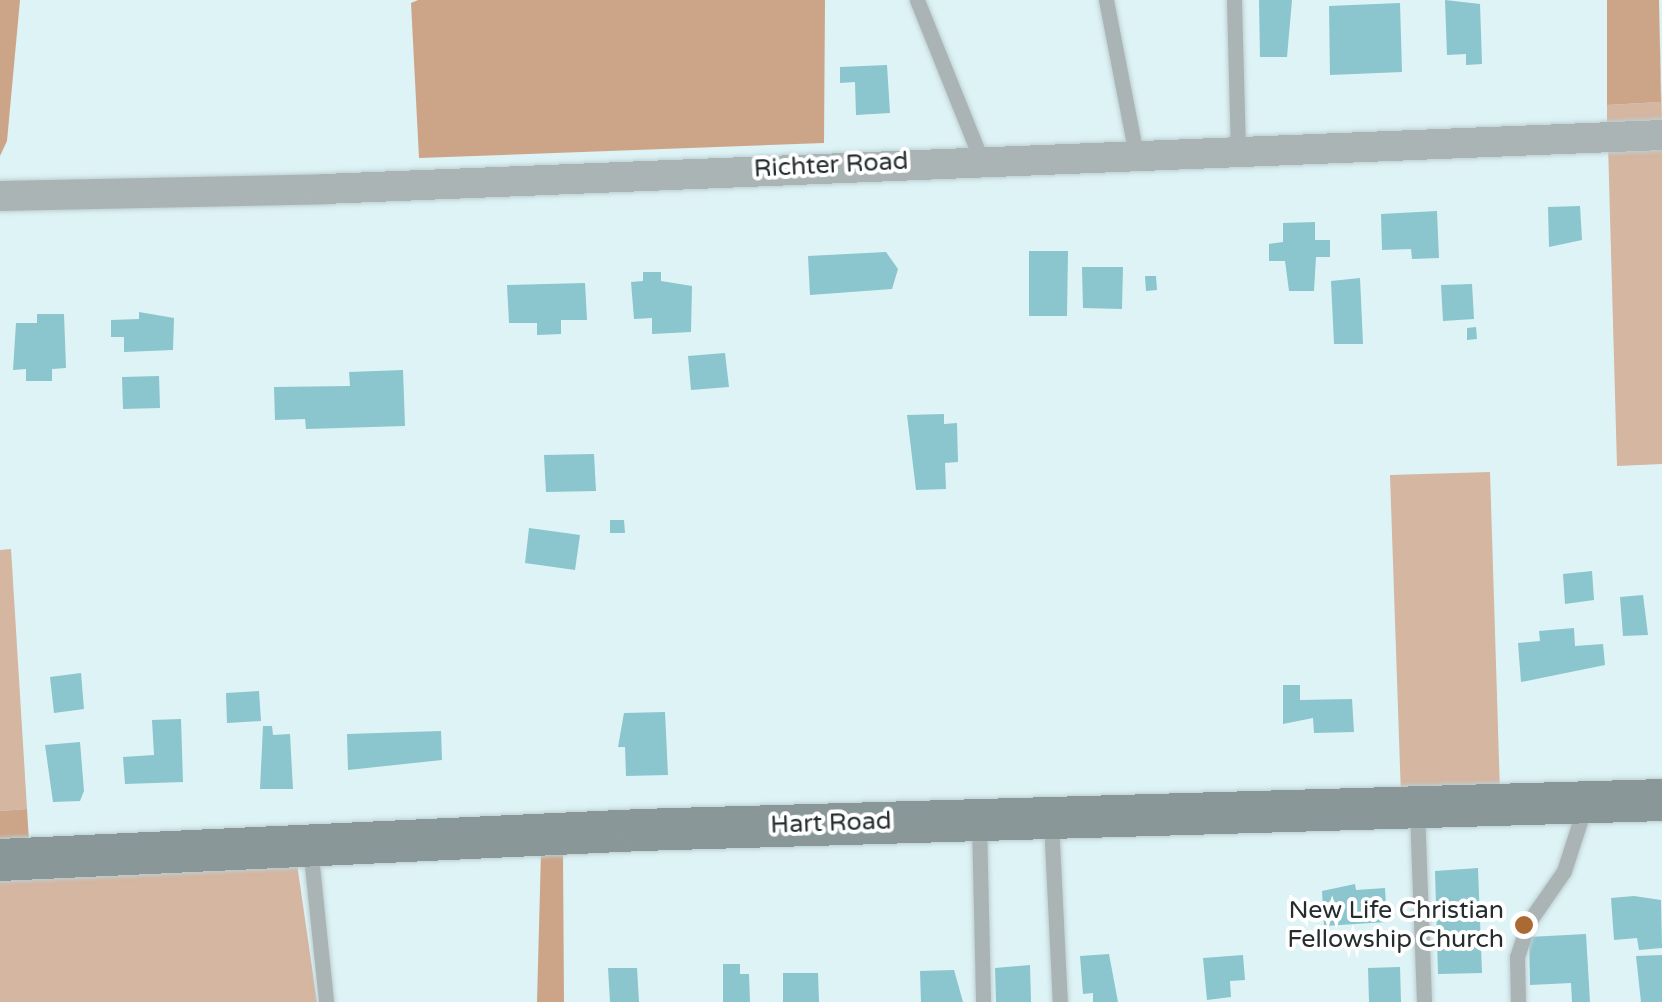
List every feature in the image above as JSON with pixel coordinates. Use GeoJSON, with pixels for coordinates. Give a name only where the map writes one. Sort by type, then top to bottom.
{"type":"FeatureCollection","features":[{"type":"Feature","properties":{"kind":"street","name":"Richter Road"},"geometry":{"type":"LineString","coordinates":[[0,196],[286,190],[981,159],[1662,135]]}},
{"type":"Feature","properties":{"kind":"street","name":"Hart Road"},"geometry":{"type":"LineString","coordinates":[[0,860],[309,842],[979,818],[1662,800]]}},
{"type":"Feature","properties":{"kind":"lane"},"geometry":{"type":"LineString","coordinates":[[1106,0],[1136,154]]}},
{"type":"Feature","properties":{"kind":"lane"},"geometry":{"type":"LineString","coordinates":[[1234,0],[1238,151]]}},
{"type":"Feature","properties":{"kind":"lane"},"geometry":{"type":"LineString","coordinates":[[920,2],[981,159]]}},
{"type":"Feature","properties":{"kind":"lane"},"geometry":{"type":"LineString","coordinates":[[1518,1002],[1517,957],[1528,923],[1564,871],[1586,802]]}},
{"type":"Feature","properties":{"kind":"lane"},"geometry":{"type":"LineString","coordinates":[[1417,805],[1424,1002]]}},
{"type":"Feature","properties":{"kind":"lane"},"geometry":{"type":"LineString","coordinates":[[1051,817],[1060,1002]]}},
{"type":"Feature","properties":{"kind":"lane"},"geometry":{"type":"LineString","coordinates":[[979,818],[983,1002]]}},
{"type":"Feature","properties":{"kind":"lane"},"geometry":{"type":"LineString","coordinates":[[309,842],[326,1002]]}},
{"type":"Feature","properties":{"kind":"shaded area"},"geometry":{"type":"Polygon","coordinates":[[[0,0],[20,0],[7,141],[0,156],[0,0]]]}},
{"type":"Feature","properties":{"kind":"shaded area"},"geometry":{"type":"Polygon","coordinates":[[[825,0],[824,143],[419,158],[411,3],[825,0]]]}},
{"type":"Feature","properties":{"kind":"shaded area"},"geometry":{"type":"Polygon","coordinates":[[[1607,0],[1659,0],[1661,102],[1607,105],[1607,0]]]}},
{"type":"Feature","properties":{"kind":"shaded area"},"geometry":{"type":"Polygon","coordinates":[[[1659,0],[1662,122],[1607,125],[1607,105],[1661,102],[1659,0]]]}},
{"type":"Feature","properties":{"kind":"shaded area"},"geometry":{"type":"Polygon","coordinates":[[[1662,143],[1662,464],[1617,466],[1608,144],[1662,143]]]}},
{"type":"Feature","properties":{"kind":"shaded area"},"geometry":{"type":"Polygon","coordinates":[[[1490,472],[1500,793],[1401,796],[1390,475],[1490,472]]]}},
{"type":"Feature","properties":{"kind":"shaded area"},"geometry":{"type":"Polygon","coordinates":[[[11,549],[27,809],[0,811],[0,550],[11,549]]]}},
{"type":"Feature","properties":{"kind":"shaded area"},"geometry":{"type":"Polygon","coordinates":[[[27,809],[29,841],[0,843],[0,811],[27,809]]]}},
{"type":"Feature","properties":{"kind":"shaded area"},"geometry":{"type":"Polygon","coordinates":[[[541,852],[563,852],[564,1002],[537,1002],[541,852]]]}},
{"type":"Feature","properties":{"kind":"shaded area"},"geometry":{"type":"Polygon","coordinates":[[[296,857],[317,1002],[0,1002],[0,877],[296,857]]]}},
{"type":"Feature","properties":{"kind":"building"},"geometry":{"type":"Polygon","coordinates":[[[1259,0],[1292,0],[1287,57],[1260,57],[1259,0]]]}},
{"type":"Feature","properties":{"kind":"building"},"geometry":{"type":"Polygon","coordinates":[[[1445,0],[1480,4],[1482,64],[1466,65],[1466,54],[1447,55],[1445,0]]]}},
{"type":"Feature","properties":{"kind":"building"},"geometry":{"type":"Polygon","coordinates":[[[1400,3],[1402,72],[1330,75],[1329,6],[1400,3]]]}},
{"type":"Feature","properties":{"kind":"building"},"geometry":{"type":"Polygon","coordinates":[[[887,65],[890,113],[856,115],[855,82],[840,83],[840,67],[887,65]]]}},
{"type":"Feature","properties":{"kind":"building"},"geometry":{"type":"Polygon","coordinates":[[[1580,206],[1582,240],[1549,247],[1548,207],[1580,206]]]}},
{"type":"Feature","properties":{"kind":"building"},"geometry":{"type":"Polygon","coordinates":[[[1437,211],[1439,258],[1412,259],[1411,249],[1382,250],[1381,214],[1437,211]]]}},
{"type":"Feature","properties":{"kind":"building"},"geometry":{"type":"Polygon","coordinates":[[[1315,222],[1315,240],[1330,240],[1330,257],[1316,257],[1314,291],[1289,291],[1285,261],[1269,261],[1269,244],[1283,242],[1283,223],[1315,222]]]}},
{"type":"Feature","properties":{"kind":"building"},"geometry":{"type":"Polygon","coordinates":[[[1029,251],[1068,251],[1067,316],[1029,316],[1029,251]]]}},
{"type":"Feature","properties":{"kind":"building"},"geometry":{"type":"Polygon","coordinates":[[[886,252],[898,269],[892,289],[810,295],[808,256],[886,252]]]}},
{"type":"Feature","properties":{"kind":"building"},"geometry":{"type":"Polygon","coordinates":[[[1082,267],[1123,267],[1122,309],[1083,308],[1082,267]]]}},
{"type":"Feature","properties":{"kind":"building"},"geometry":{"type":"Polygon","coordinates":[[[643,272],[661,272],[661,281],[692,286],[691,332],[652,334],[652,318],[634,319],[631,282],[643,281],[643,272]]]}},
{"type":"Feature","properties":{"kind":"building"},"geometry":{"type":"Polygon","coordinates":[[[1145,276],[1156,276],[1157,290],[1146,291],[1145,276]]]}},
{"type":"Feature","properties":{"kind":"building"},"geometry":{"type":"Polygon","coordinates":[[[1360,278],[1363,344],[1334,344],[1331,281],[1360,278]]]}},
{"type":"Feature","properties":{"kind":"building"},"geometry":{"type":"Polygon","coordinates":[[[585,283],[587,320],[561,320],[561,334],[537,335],[537,323],[509,323],[507,285],[585,283]]]}},
{"type":"Feature","properties":{"kind":"building"},"geometry":{"type":"Polygon","coordinates":[[[1472,284],[1474,319],[1443,321],[1441,285],[1472,284]]]}},
{"type":"Feature","properties":{"kind":"building"},"geometry":{"type":"Polygon","coordinates":[[[139,312],[174,318],[173,350],[124,352],[124,337],[111,337],[111,320],[139,319],[139,312]]]}},
{"type":"Feature","properties":{"kind":"building"},"geometry":{"type":"Polygon","coordinates":[[[37,314],[64,314],[66,368],[52,369],[52,381],[26,381],[26,369],[13,370],[16,323],[37,323],[37,314]]]}},
{"type":"Feature","properties":{"kind":"building"},"geometry":{"type":"Polygon","coordinates":[[[1476,327],[1477,339],[1467,340],[1467,328],[1476,327]]]}},
{"type":"Feature","properties":{"kind":"building"},"geometry":{"type":"Polygon","coordinates":[[[725,353],[729,387],[691,390],[688,356],[725,353]]]}},
{"type":"Feature","properties":{"kind":"building"},"geometry":{"type":"Polygon","coordinates":[[[403,370],[405,426],[306,429],[305,419],[275,420],[274,387],[350,386],[349,372],[403,370]]]}},
{"type":"Feature","properties":{"kind":"building"},"geometry":{"type":"Polygon","coordinates":[[[159,376],[160,408],[123,409],[122,377],[159,376]]]}},
{"type":"Feature","properties":{"kind":"building"},"geometry":{"type":"Polygon","coordinates":[[[944,414],[944,424],[957,423],[958,462],[945,463],[946,489],[916,490],[907,415],[944,414]]]}},
{"type":"Feature","properties":{"kind":"building"},"geometry":{"type":"Polygon","coordinates":[[[594,454],[596,491],[546,492],[544,455],[594,454]]]}},
{"type":"Feature","properties":{"kind":"building"},"geometry":{"type":"Polygon","coordinates":[[[610,520],[624,520],[625,533],[610,533],[610,520]]]}},
{"type":"Feature","properties":{"kind":"building"},"geometry":{"type":"Polygon","coordinates":[[[529,528],[580,535],[575,570],[525,563],[529,528]]]}},
{"type":"Feature","properties":{"kind":"building"},"geometry":{"type":"Polygon","coordinates":[[[1592,571],[1594,600],[1565,604],[1563,574],[1592,571]]]}},
{"type":"Feature","properties":{"kind":"building"},"geometry":{"type":"Polygon","coordinates":[[[1643,595],[1648,635],[1623,636],[1620,597],[1643,595]]]}},
{"type":"Feature","properties":{"kind":"building"},"geometry":{"type":"Polygon","coordinates":[[[1574,628],[1575,646],[1603,644],[1605,665],[1521,682],[1518,643],[1540,641],[1539,631],[1574,628]]]}},
{"type":"Feature","properties":{"kind":"building"},"geometry":{"type":"Polygon","coordinates":[[[81,673],[84,709],[54,713],[50,677],[81,673]]]}},
{"type":"Feature","properties":{"kind":"building"},"geometry":{"type":"Polygon","coordinates":[[[1283,685],[1300,685],[1300,700],[1352,699],[1354,732],[1314,733],[1313,718],[1283,724],[1283,685]]]}},
{"type":"Feature","properties":{"kind":"building"},"geometry":{"type":"Polygon","coordinates":[[[259,691],[261,721],[227,723],[226,693],[259,691]]]}},
{"type":"Feature","properties":{"kind":"building"},"geometry":{"type":"Polygon","coordinates":[[[665,712],[668,775],[626,776],[625,747],[618,747],[624,713],[665,712]]]}},
{"type":"Feature","properties":{"kind":"building"},"geometry":{"type":"Polygon","coordinates":[[[181,719],[183,782],[125,784],[123,757],[154,755],[152,720],[181,719]]]}},
{"type":"Feature","properties":{"kind":"building"},"geometry":{"type":"Polygon","coordinates":[[[263,726],[272,726],[273,735],[290,734],[293,789],[260,789],[263,726]]]}},
{"type":"Feature","properties":{"kind":"building"},"geometry":{"type":"Polygon","coordinates":[[[441,731],[442,760],[348,770],[347,734],[441,731]]]}},
{"type":"Feature","properties":{"kind":"building"},"geometry":{"type":"Polygon","coordinates":[[[80,742],[84,791],[80,801],[53,802],[45,745],[80,742]]]}},
{"type":"Feature","properties":{"kind":"building"},"geometry":{"type":"Polygon","coordinates":[[[1478,868],[1482,973],[1438,974],[1435,871],[1478,868]]]}},
{"type":"Feature","properties":{"kind":"building"},"geometry":{"type":"Polygon","coordinates":[[[1355,884],[1356,890],[1385,888],[1387,922],[1324,926],[1322,891],[1355,884]]]}},
{"type":"Feature","properties":{"kind":"building"},"geometry":{"type":"Polygon","coordinates":[[[1611,898],[1661,900],[1662,948],[1639,950],[1637,938],[1614,940],[1611,898]]]}},
{"type":"Feature","properties":{"kind":"building"},"geometry":{"type":"Polygon","coordinates":[[[1586,934],[1590,1002],[1572,1002],[1571,983],[1530,985],[1529,937],[1586,934]]]}},
{"type":"Feature","properties":{"kind":"building"},"geometry":{"type":"Polygon","coordinates":[[[1109,954],[1118,1002],[1093,1002],[1093,993],[1083,994],[1080,956],[1109,954]]]}},
{"type":"Feature","properties":{"kind":"building"},"geometry":{"type":"Polygon","coordinates":[[[1243,955],[1245,980],[1230,981],[1231,997],[1207,1000],[1203,958],[1243,955]]]}},
{"type":"Feature","properties":{"kind":"building"},"geometry":{"type":"Polygon","coordinates":[[[1662,955],[1662,1002],[1641,1002],[1636,956],[1662,955]]]}},
{"type":"Feature","properties":{"kind":"building"},"geometry":{"type":"Polygon","coordinates":[[[723,964],[740,964],[740,974],[749,974],[750,1002],[723,1002],[723,964]]]}},
{"type":"Feature","properties":{"kind":"building"},"geometry":{"type":"Polygon","coordinates":[[[1030,965],[1031,1002],[996,1002],[995,968],[1030,965]]]}},
{"type":"Feature","properties":{"kind":"building"},"geometry":{"type":"Polygon","coordinates":[[[1400,967],[1401,1002],[1369,1002],[1368,968],[1400,967]]]}},
{"type":"Feature","properties":{"kind":"building"},"geometry":{"type":"Polygon","coordinates":[[[608,968],[637,968],[639,1002],[610,1002],[608,968]]]}},
{"type":"Feature","properties":{"kind":"building"},"geometry":{"type":"Polygon","coordinates":[[[954,970],[963,1002],[921,1002],[920,971],[954,970]]]}},
{"type":"Feature","properties":{"kind":"building"},"geometry":{"type":"Polygon","coordinates":[[[783,973],[818,973],[819,1002],[783,1002],[783,973]]]}},
{"type":"Feature","properties":{"kind":"place","name":"New Life Christian Fellowship Church"},"geometry":{"type":"Point","coordinates":[1524,925]}}]}
